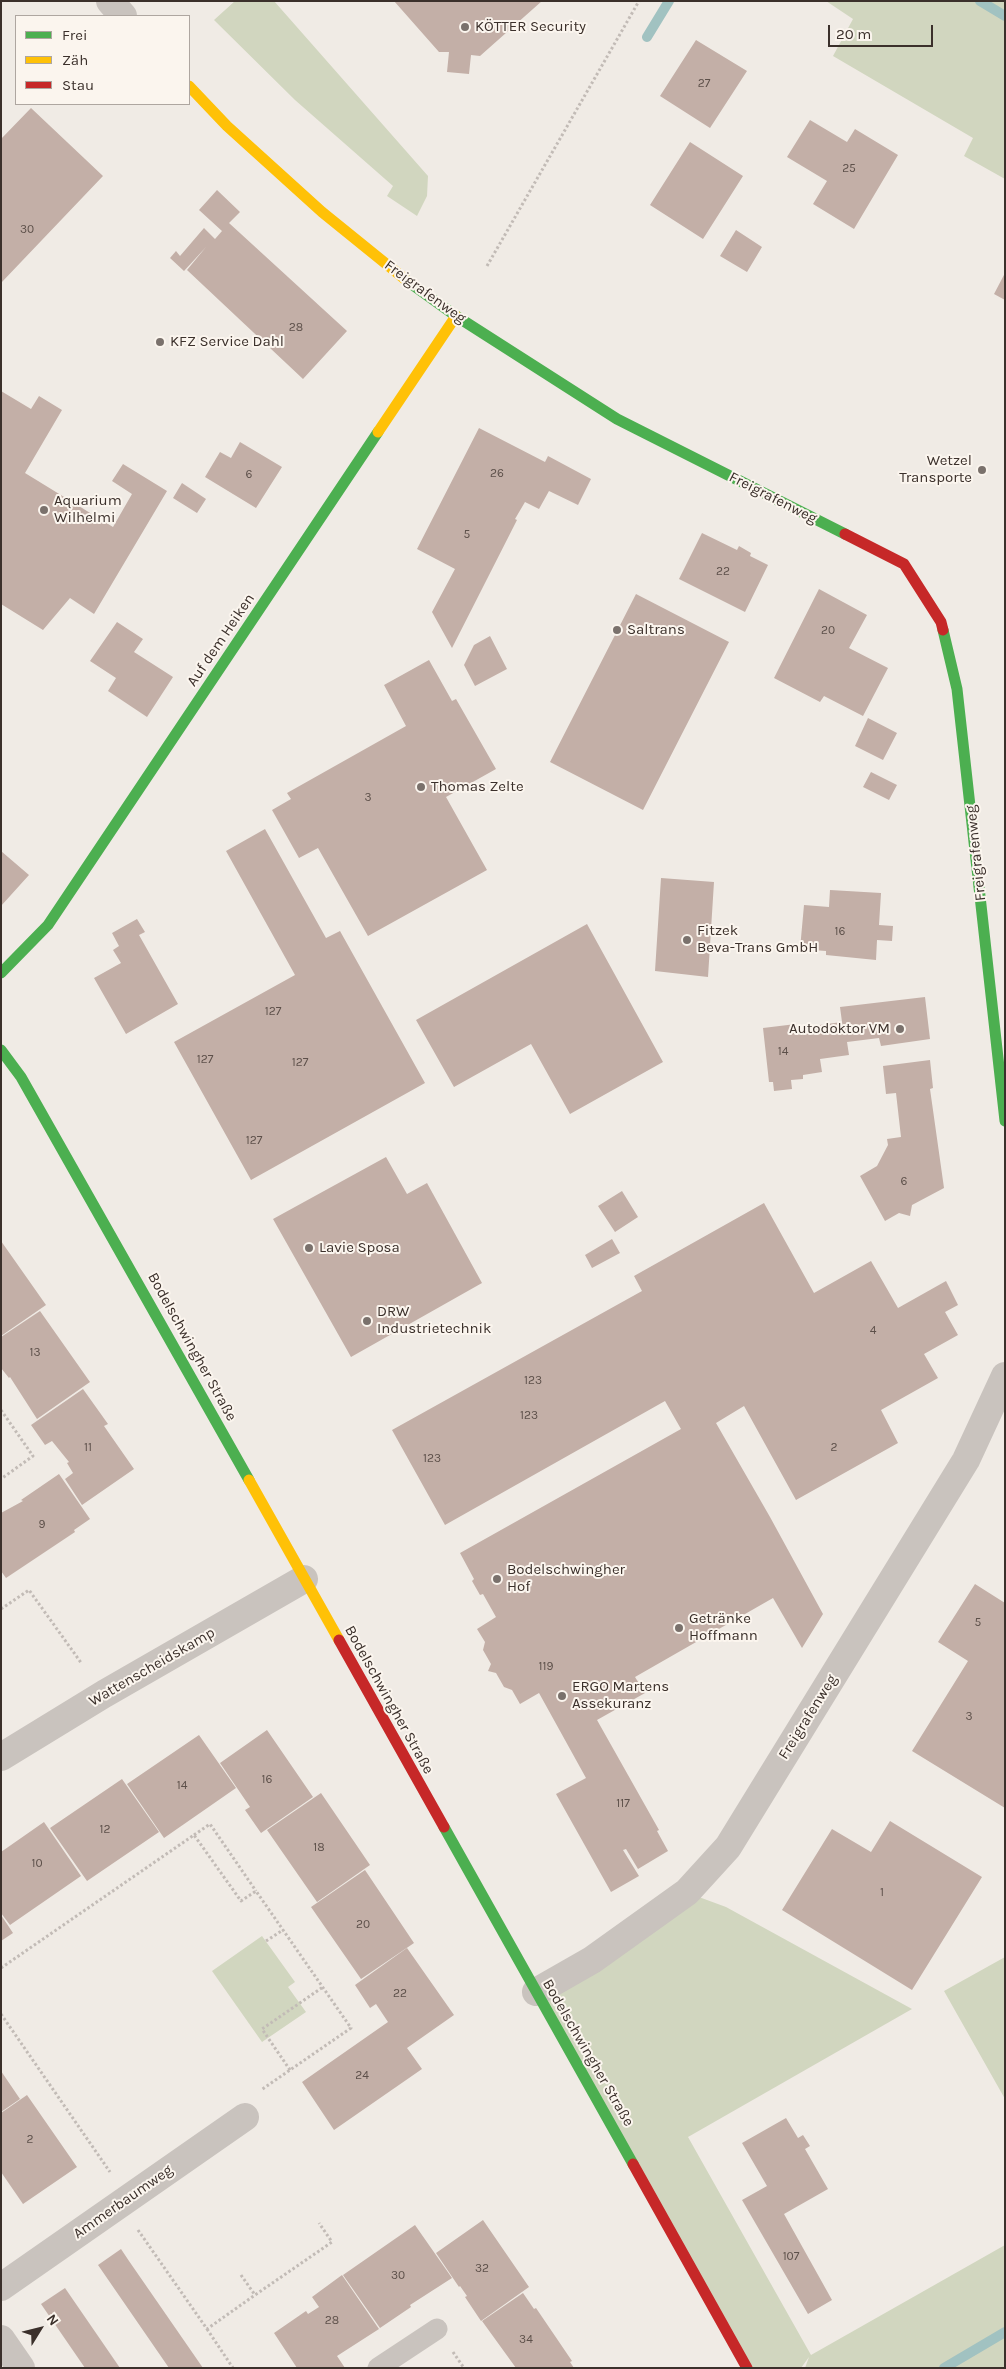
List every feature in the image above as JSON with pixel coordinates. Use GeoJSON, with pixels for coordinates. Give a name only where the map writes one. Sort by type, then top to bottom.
{"type":"FeatureCollection","features":[{"type":"Feature","properties":{"kind":"street"},"geometry":{"type":"LineString","coordinates":[[110,1],[122,15]]}},
{"type":"Feature","properties":{"kind":"street","name":"Freigrafenweg"},"geometry":{"type":"LineString","coordinates":[[190,87],[227,126],[322,212],[409,282],[456,316],[617,419],[904,564],[941,622],[957,689],[1005,1121]]}},
{"type":"Feature","properties":{"kind":"street","name":"Auf dem Heiken"},"geometry":{"type":"LineString","coordinates":[[1,973],[48,925],[456,316]]}},
{"type":"Feature","properties":{"kind":"street","name":"Bodelschwingher Straße"},"geometry":{"type":"LineString","coordinates":[[1,1050],[21,1078],[106,1224],[747,2368]]}},
{"type":"Feature","properties":{"kind":"street","name":"Freigrafenweg"},"geometry":{"type":"LineString","coordinates":[[536,1992],[592,1960],[687,1892],[728,1847],[966,1460],[1005,1376]]}},
{"type":"Feature","properties":{"kind":"street","name":"Wattenscheidskamp"},"geometry":{"type":"LineString","coordinates":[[1,1757],[104,1694],[304,1579]]}},
{"type":"Feature","properties":{"kind":"street","name":"Ammerbaumweg"},"geometry":{"type":"LineString","coordinates":[[1,2287],[245,2117]]}},
{"type":"Feature","properties":{"kind":"street"},"geometry":{"type":"LineString","coordinates":[[1,2339],[21,2368]]}},
{"type":"Feature","properties":{"kind":"lane"},"geometry":{"type":"LineString","coordinates":[[378,2368],[437,2329]]}},
{"type":"Feature","properties":{"kind":"path"},"geometry":{"type":"LineString","coordinates":[[487,266],[639,1]]}},
{"type":"Feature","properties":{"kind":"path"},"geometry":{"type":"LineString","coordinates":[[1,1410],[33,1456],[1,1479]]}},
{"type":"Feature","properties":{"kind":"path"},"geometry":{"type":"LineString","coordinates":[[1,1609],[28,1590],[82,1664]]}},
{"type":"Feature","properties":{"kind":"path"},"geometry":{"type":"LineString","coordinates":[[1,1968],[210,1824],[351,2028],[249,2098],[245,2117]]}},
{"type":"Feature","properties":{"kind":"path"},"geometry":{"type":"LineString","coordinates":[[194,1835],[241,1902],[256,1891]]}},
{"type":"Feature","properties":{"kind":"path"},"geometry":{"type":"LineString","coordinates":[[266,1941],[282,1930]]}},
{"type":"Feature","properties":{"kind":"path"},"geometry":{"type":"LineString","coordinates":[[290,2070],[262,2029],[323,1987]]}},
{"type":"Feature","properties":{"kind":"path"},"geometry":{"type":"LineString","coordinates":[[1,2014],[233,2368]]}},
{"type":"Feature","properties":{"kind":"path"},"geometry":{"type":"LineString","coordinates":[[207,2329],[332,2242],[319,2223]]}},
{"type":"Feature","properties":{"kind":"path"},"geometry":{"type":"LineString","coordinates":[[241,2275],[255,2295]]}},
{"type":"Feature","properties":{"kind":"green space"},"geometry":{"type":"Polygon","coordinates":[[[235,1],[274,1],[428,176],[427,196],[417,216],[387,196],[393,186],[295,100],[214,20],[235,1]]]}},
{"type":"Feature","properties":{"kind":"green space"},"geometry":{"type":"Polygon","coordinates":[[[826,1],[1005,1],[1005,179],[964,156],[973,138],[833,56],[853,19],[826,1]]]}},
{"type":"Feature","properties":{"kind":"green space"},"geometry":{"type":"Polygon","coordinates":[[[688,1893],[726,1907],[912,2009],[688,2137],[811,2355],[1005,2245],[1005,2368],[805,2368],[809,2357],[801,2368],[749,2368],[537,1993],[688,1893]]]}},
{"type":"Feature","properties":{"kind":"green space"},"geometry":{"type":"Polygon","coordinates":[[[262,1936],[295,1982],[288,1987],[306,2012],[262,2042],[212,1971],[262,1936]]]}},
{"type":"Feature","properties":{"kind":"green space"},"geometry":{"type":"Polygon","coordinates":[[[1005,1957],[1005,2099],[944,1991],[1005,1957]]]}},
{"type":"Feature","properties":{"kind":"building","name":"KÖTTER Security"},"geometry":{"type":"Polygon","coordinates":[[[394,1],[542,1],[480,56],[471,55],[469,74],[447,72],[449,52],[439,52],[394,1]]]}},
{"type":"Feature","properties":{"kind":"building"},"geometry":{"type":"Polygon","coordinates":[[[696,40],[747,71],[710,128],[660,96],[696,40]]]}},
{"type":"Feature","properties":{"kind":"building"},"geometry":{"type":"Polygon","coordinates":[[[31,108],[103,176],[1,283],[1,139],[31,108]]]}},
{"type":"Feature","properties":{"kind":"building"},"geometry":{"type":"Polygon","coordinates":[[[810,120],[847,142],[855,129],[898,155],[854,229],[813,204],[827,181],[787,157],[810,120]]]}},
{"type":"Feature","properties":{"kind":"building"},"geometry":{"type":"Polygon","coordinates":[[[690,142],[743,176],[703,239],[650,205],[690,142]]]}},
{"type":"Feature","properties":{"kind":"building"},"geometry":{"type":"Polygon","coordinates":[[[217,190],[240,212],[229,223],[347,331],[303,379],[187,270],[206,247],[184,271],[170,258],[176,251],[180,256],[204,228],[215,239],[222,231],[199,210],[217,190]]]}},
{"type":"Feature","properties":{"kind":"building"},"geometry":{"type":"Polygon","coordinates":[[[736,230],[762,247],[747,272],[720,256],[736,230]]]}},
{"type":"Feature","properties":{"kind":"building"},"geometry":{"type":"Polygon","coordinates":[[[1005,273],[1005,300],[994,294],[1005,273]]]}},
{"type":"Feature","properties":{"kind":"building","name":"Aquarium Wilhelmi"},"geometry":{"type":"Polygon","coordinates":[[[1,391],[31,409],[39,396],[62,410],[25,473],[113,527],[132,494],[112,481],[123,464],[167,491],[94,614],[70,598],[43,630],[1,604],[1,391]]]}},
{"type":"Feature","properties":{"kind":"building"},"geometry":{"type":"Polygon","coordinates":[[[479,428],[545,462],[548,456],[591,479],[578,505],[549,491],[539,509],[525,502],[452,648],[432,612],[455,569],[417,549],[479,428]]]}},
{"type":"Feature","properties":{"kind":"building"},"geometry":{"type":"Polygon","coordinates":[[[240,442],[282,467],[256,508],[205,477],[220,452],[231,458],[240,442]]]}},
{"type":"Feature","properties":{"kind":"building"},"geometry":{"type":"Polygon","coordinates":[[[182,483],[206,499],[197,513],[173,498],[182,483]]]}},
{"type":"Feature","properties":{"kind":"building"},"geometry":{"type":"Polygon","coordinates":[[[702,533],[737,550],[739,546],[751,553],[750,556],[768,565],[745,612],[679,579],[702,533]]]}},
{"type":"Feature","properties":{"kind":"building"},"geometry":{"type":"Polygon","coordinates":[[[819,589],[867,615],[849,648],[888,668],[863,716],[824,696],[820,702],[774,678],[819,589]]]}},
{"type":"Feature","properties":{"kind":"building"},"geometry":{"type":"Polygon","coordinates":[[[636,594],[729,642],[643,810],[550,762],[636,594]]]}},
{"type":"Feature","properties":{"kind":"building"},"geometry":{"type":"Polygon","coordinates":[[[117,622],[143,639],[134,652],[173,677],[147,717],[108,691],[116,678],[90,661],[117,622]]]}},
{"type":"Feature","properties":{"kind":"building"},"geometry":{"type":"Polygon","coordinates":[[[490,636],[507,669],[475,686],[464,665],[474,645],[490,636]]]}},
{"type":"Feature","properties":{"kind":"building"},"geometry":{"type":"Polygon","coordinates":[[[429,660],[452,701],[456,699],[496,769],[446,797],[487,870],[368,936],[318,848],[299,858],[272,810],[291,799],[287,793],[406,726],[384,685],[429,660]]]}},
{"type":"Feature","properties":{"kind":"building"},"geometry":{"type":"Polygon","coordinates":[[[868,718],[897,733],[883,760],[855,746],[868,718]]]}},
{"type":"Feature","properties":{"kind":"building"},"geometry":{"type":"Polygon","coordinates":[[[871,772],[897,785],[889,800],[863,787],[871,772]]]}},
{"type":"Feature","properties":{"kind":"building"},"geometry":{"type":"Polygon","coordinates":[[[265,829],[326,938],[340,931],[425,1083],[251,1180],[174,1042],[295,975],[226,851],[265,829]]]}},
{"type":"Feature","properties":{"kind":"building"},"geometry":{"type":"Polygon","coordinates":[[[1,851],[29,875],[1,906],[1,851]]]}},
{"type":"Feature","properties":{"kind":"building"},"geometry":{"type":"Polygon","coordinates":[[[661,878],[714,882],[708,977],[655,971],[661,878]]]}},
{"type":"Feature","properties":{"kind":"building"},"geometry":{"type":"Polygon","coordinates":[[[830,890],[881,893],[879,925],[893,926],[892,941],[877,940],[876,960],[826,955],[826,951],[800,949],[804,905],[829,907],[830,890]]]}},
{"type":"Feature","properties":{"kind":"building"},"geometry":{"type":"Polygon","coordinates":[[[137,919],[145,932],[139,935],[178,1004],[126,1034],[94,978],[121,963],[113,950],[119,946],[112,933],[137,919]]]}},
{"type":"Feature","properties":{"kind":"building"},"geometry":{"type":"Polygon","coordinates":[[[587,924],[663,1062],[570,1114],[531,1044],[454,1087],[416,1020],[587,924]]]}},
{"type":"Feature","properties":{"kind":"building"},"geometry":{"type":"Polygon","coordinates":[[[925,997],[930,1039],[881,1046],[879,1038],[847,1042],[849,1055],[820,1059],[822,1072],[803,1075],[803,1079],[791,1080],[792,1089],[774,1091],[773,1082],[769,1082],[763,1028],[796,1024],[797,1028],[842,1022],[840,1007],[925,997]]]}},
{"type":"Feature","properties":{"kind":"building"},"geometry":{"type":"Polygon","coordinates":[[[930,1060],[933,1088],[930,1089],[944,1188],[912,1205],[910,1216],[899,1213],[885,1221],[860,1176],[877,1166],[888,1145],[887,1139],[901,1137],[896,1093],[886,1094],[883,1066],[930,1060]]]}},
{"type":"Feature","properties":{"kind":"building"},"geometry":{"type":"Polygon","coordinates":[[[386,1157],[407,1194],[427,1183],[482,1283],[351,1357],[273,1219],[386,1157]]]}},
{"type":"Feature","properties":{"kind":"building"},"geometry":{"type":"Polygon","coordinates":[[[622,1191],[638,1217],[615,1232],[598,1206],[622,1191]]]}},
{"type":"Feature","properties":{"kind":"building"},"geometry":{"type":"Polygon","coordinates":[[[764,1203],[814,1293],[871,1261],[898,1308],[946,1281],[958,1305],[945,1312],[958,1335],[924,1354],[938,1378],[881,1410],[898,1443],[796,1500],[744,1406],[716,1423],[823,1614],[802,1648],[773,1598],[635,1677],[645,1693],[597,1720],[659,1830],[657,1831],[668,1851],[638,1869],[626,1849],[623,1850],[639,1876],[611,1892],[556,1794],[586,1778],[539,1693],[520,1704],[512,1690],[504,1687],[496,1673],[488,1671],[491,1664],[483,1650],[485,1642],[477,1629],[496,1617],[483,1594],[480,1595],[472,1581],[474,1579],[460,1553],[681,1429],[665,1401],[445,1525],[392,1430],[642,1291],[634,1276],[764,1203]]]}},
{"type":"Feature","properties":{"kind":"building"},"geometry":{"type":"Polygon","coordinates":[[[612,1239],[620,1253],[592,1268],[585,1255],[612,1239]]]}},
{"type":"Feature","properties":{"kind":"building"},"geometry":{"type":"Polygon","coordinates":[[[1,1241],[46,1305],[1,1336],[1,1241]]]}},
{"type":"Feature","properties":{"kind":"building"},"geometry":{"type":"Polygon","coordinates":[[[40,1311],[90,1382],[37,1419],[10,1377],[1,1368],[1,1337],[40,1311]]]}},
{"type":"Feature","properties":{"kind":"building"},"geometry":{"type":"Polygon","coordinates":[[[83,1389],[108,1424],[104,1426],[134,1469],[82,1505],[65,1479],[73,1473],[67,1463],[69,1462],[52,1441],[45,1445],[31,1425],[83,1389]]]}},
{"type":"Feature","properties":{"kind":"building"},"geometry":{"type":"Polygon","coordinates":[[[59,1474],[90,1519],[74,1530],[75,1532],[6,1578],[1,1571],[1,1513],[23,1501],[21,1500],[59,1474]]]}},
{"type":"Feature","properties":{"kind":"building"},"geometry":{"type":"Polygon","coordinates":[[[975,1584],[1005,1603],[1005,1808],[912,1751],[968,1661],[938,1642],[975,1584]]]}},
{"type":"Feature","properties":{"kind":"building"},"geometry":{"type":"Polygon","coordinates":[[[267,1730],[313,1797],[261,1833],[245,1810],[250,1807],[220,1763],[267,1730]]]}},
{"type":"Feature","properties":{"kind":"building"},"geometry":{"type":"Polygon","coordinates":[[[199,1735],[236,1788],[164,1838],[127,1784],[199,1735]]]}},
{"type":"Feature","properties":{"kind":"building"},"geometry":{"type":"Polygon","coordinates":[[[122,1779],[159,1832],[87,1881],[50,1828],[122,1779]]]}},
{"type":"Feature","properties":{"kind":"building"},"geometry":{"type":"Polygon","coordinates":[[[321,1793],[370,1865],[317,1902],[267,1830],[321,1793]]]}},
{"type":"Feature","properties":{"kind":"building"},"geometry":{"type":"Polygon","coordinates":[[[890,1821],[982,1877],[912,1990],[782,1910],[832,1829],[871,1852],[890,1821]]]}},
{"type":"Feature","properties":{"kind":"building"},"geometry":{"type":"Polygon","coordinates":[[[44,1822],[81,1876],[10,1925],[1,1913],[1,1852],[44,1822]]]}},
{"type":"Feature","properties":{"kind":"building"},"geometry":{"type":"Polygon","coordinates":[[[365,1870],[414,1943],[361,1979],[311,1907],[365,1870]]]}},
{"type":"Feature","properties":{"kind":"building"},"geometry":{"type":"Polygon","coordinates":[[[1,1915],[13,1933],[1,1941],[1,1915]]]}},
{"type":"Feature","properties":{"kind":"building"},"geometry":{"type":"Polygon","coordinates":[[[407,1948],[454,2015],[407,2048],[422,2069],[334,2130],[302,2082],[388,2022],[376,2004],[370,2008],[355,1985],[407,1948]]]}},
{"type":"Feature","properties":{"kind":"building"},"geometry":{"type":"Polygon","coordinates":[[[1,2071],[20,2099],[1,2112],[1,2071]]]}},
{"type":"Feature","properties":{"kind":"building"},"geometry":{"type":"Polygon","coordinates":[[[27,2095],[77,2167],[23,2204],[1,2172],[1,2113],[27,2095]]]}},
{"type":"Feature","properties":{"kind":"building"},"geometry":{"type":"Polygon","coordinates":[[[786,2118],[798,2138],[803,2135],[810,2146],[805,2149],[828,2189],[784,2214],[832,2300],[808,2314],[742,2200],[767,2186],[742,2143],[786,2118]]]}},
{"type":"Feature","properties":{"kind":"building"},"geometry":{"type":"Polygon","coordinates":[[[483,2220],[529,2287],[481,2321],[465,2297],[467,2296],[436,2253],[483,2220]]]}},
{"type":"Feature","properties":{"kind":"building"},"geometry":{"type":"Polygon","coordinates":[[[415,2225],[452,2278],[410,2305],[411,2307],[380,2328],[343,2275],[415,2225]]]}},
{"type":"Feature","properties":{"kind":"building"},"geometry":{"type":"Polygon","coordinates":[[[121,2249],[203,2368],[169,2368],[98,2265],[121,2249]]]}},
{"type":"Feature","properties":{"kind":"building"},"geometry":{"type":"Polygon","coordinates":[[[342,2275],[379,2329],[337,2356],[345,2368],[297,2368],[274,2333],[306,2311],[308,2314],[319,2307],[312,2297],[342,2275]]]}},
{"type":"Feature","properties":{"kind":"building"},"geometry":{"type":"Polygon","coordinates":[[[65,2288],[120,2368],[85,2368],[41,2304],[65,2288]]]}},
{"type":"Feature","properties":{"kind":"building"},"geometry":{"type":"Polygon","coordinates":[[[523,2293],[534,2309],[536,2308],[572,2361],[570,2362],[574,2368],[516,2368],[482,2321],[523,2293]]]}},
{"type":"Feature","properties":{"kind":"waterway"},"geometry":{"type":"LineString","coordinates":[[647,37],[669,1]]}},
{"type":"Feature","properties":{"kind":"waterway"},"geometry":{"type":"LineString","coordinates":[[980,1],[1005,16]]}},
{"type":"Feature","properties":{"kind":"waterway"},"geometry":{"type":"LineString","coordinates":[[944,2368],[1005,2332]]}},
{"type":"Feature","properties":{"kind":"traffic: fast"},"geometry":{"type":"LineString","coordinates":[[406,280],[456,316],[617,419],[845,534]]}},
{"type":"Feature","properties":{"kind":"traffic: fast"},"geometry":{"type":"LineString","coordinates":[[1,973],[48,925],[378,432]]}},
{"type":"Feature","properties":{"kind":"traffic: fast"},"geometry":{"type":"LineString","coordinates":[[943,630],[957,689],[1005,1121]]}},
{"type":"Feature","properties":{"kind":"traffic: fast"},"geometry":{"type":"LineString","coordinates":[[1,1050],[21,1077],[249,1480]]}},
{"type":"Feature","properties":{"kind":"traffic: fast"},"geometry":{"type":"LineString","coordinates":[[444,1827],[633,2164]]}},
{"type":"Feature","properties":{"kind":"traffic: slow"},"geometry":{"type":"LineString","coordinates":[[190,87],[227,126],[322,212],[406,280]]}},
{"type":"Feature","properties":{"kind":"traffic: slow"},"geometry":{"type":"LineString","coordinates":[[378,432],[456,316]]}},
{"type":"Feature","properties":{"kind":"traffic: slow"},"geometry":{"type":"LineString","coordinates":[[249,1480],[339,1640]]}},
{"type":"Feature","properties":{"kind":"traffic: jam"},"geometry":{"type":"LineString","coordinates":[[845,534],[904,564],[941,622],[943,630]]}},
{"type":"Feature","properties":{"kind":"traffic: jam"},"geometry":{"type":"LineString","coordinates":[[339,1640],[444,1827]]}},
{"type":"Feature","properties":{"kind":"traffic: jam"},"geometry":{"type":"LineString","coordinates":[[633,2164],[747,2368]]}},
{"type":"Feature","properties":{"kind":"place","name":"KÖTTER Security"},"geometry":{"type":"Point","coordinates":[465,27]}},
{"type":"Feature","properties":{"kind":"place","name":"KFZ Service Dahl"},"geometry":{"type":"Point","coordinates":[160,342]}},
{"type":"Feature","properties":{"kind":"place","name":"Wetzel Transporte"},"geometry":{"type":"Point","coordinates":[982,470]}},
{"type":"Feature","properties":{"kind":"place","name":"Aquarium Wilhelmi"},"geometry":{"type":"Point","coordinates":[44,510]}},
{"type":"Feature","properties":{"kind":"place","name":"Saltrans"},"geometry":{"type":"Point","coordinates":[617,630]}},
{"type":"Feature","properties":{"kind":"place","name":"Thomas Zelte"},"geometry":{"type":"Point","coordinates":[421,787]}},
{"type":"Feature","properties":{"kind":"place","name":"Fitzek Beva-Trans GmbH"},"geometry":{"type":"Point","coordinates":[687,940]}},
{"type":"Feature","properties":{"kind":"place","name":"Autodoktor VM"},"geometry":{"type":"Point","coordinates":[900,1029]}},
{"type":"Feature","properties":{"kind":"place","name":"Lavie Sposa"},"geometry":{"type":"Point","coordinates":[309,1248]}},
{"type":"Feature","properties":{"kind":"place","name":"DRW Industrietechnik"},"geometry":{"type":"Point","coordinates":[367,1321]}},
{"type":"Feature","properties":{"kind":"place","name":"Bodelschwingher Hof"},"geometry":{"type":"Point","coordinates":[497,1579]}},
{"type":"Feature","properties":{"kind":"place","name":"Getränke Hoffmann"},"geometry":{"type":"Point","coordinates":[679,1628]}},
{"type":"Feature","properties":{"kind":"place","name":"ERGO Martens Assekuranz"},"geometry":{"type":"Point","coordinates":[562,1696]}}]}
